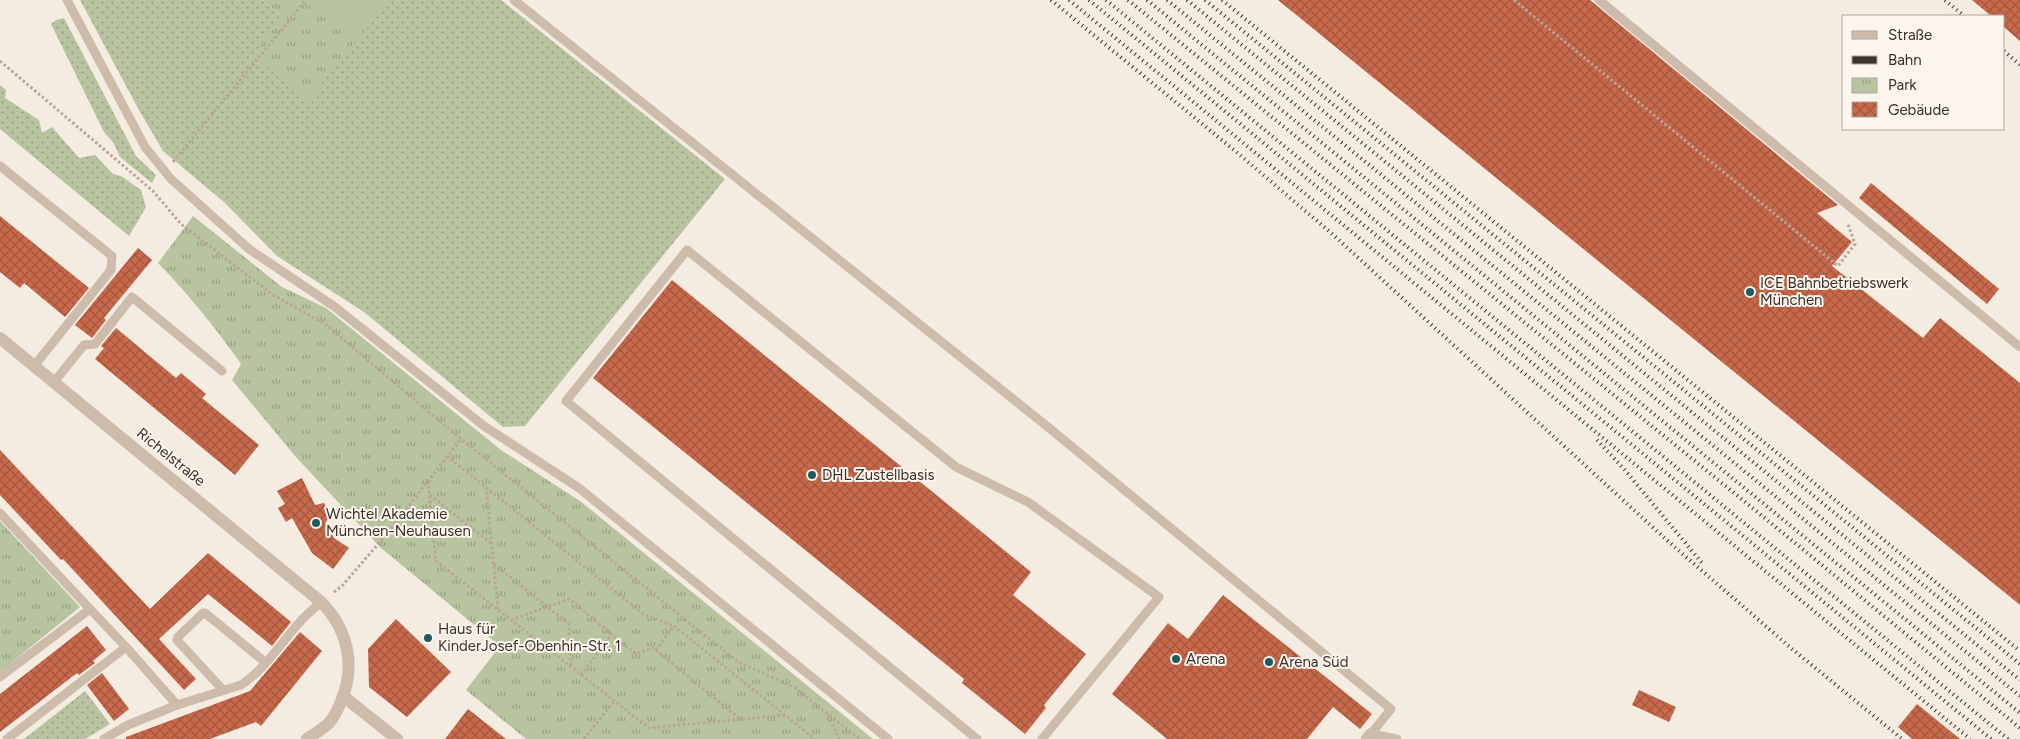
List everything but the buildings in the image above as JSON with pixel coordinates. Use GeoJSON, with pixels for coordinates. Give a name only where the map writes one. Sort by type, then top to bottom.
{"type":"FeatureCollection","features":[{"type":"Feature","properties":{"kind":"street","name":"Richelstraße"},"geometry":{"type":"LineString","coordinates":[[0,338],[322,602],[330,611],[340,627],[347,645],[350,662],[348,680],[343,696],[330,722],[316,737]]}},
{"type":"Feature","properties":{"kind":"street"},"geometry":{"type":"LineString","coordinates":[[343,696],[397,739]]}},
{"type":"Feature","properties":{"kind":"lane"},"geometry":{"type":"LineString","coordinates":[[68,0],[145,147],[166,172],[249,249],[335,307],[484,426],[579,488],[888,739]]}},
{"type":"Feature","properties":{"kind":"lane"},"geometry":{"type":"LineString","coordinates":[[514,0],[1043,423],[1392,709],[1369,736]]}},
{"type":"Feature","properties":{"kind":"lane"},"geometry":{"type":"LineString","coordinates":[[1599,0],[2020,348]]}},
{"type":"Feature","properties":{"kind":"lane"},"geometry":{"type":"LineString","coordinates":[[0,166],[112,256],[111,270],[34,366]]}},
{"type":"Feature","properties":{"kind":"lane"},"geometry":{"type":"LineString","coordinates":[[977,739],[566,401],[687,250],[956,467],[1028,502],[1159,596],[1042,739]]}},
{"type":"Feature","properties":{"kind":"lane"},"geometry":{"type":"LineString","coordinates":[[54,382],[84,345],[95,344],[132,297],[222,371]]}},
{"type":"Feature","properties":{"kind":"lane"},"geometry":{"type":"LineString","coordinates":[[0,513],[126,647],[177,705]]}},
{"type":"Feature","properties":{"kind":"lane"},"geometry":{"type":"LineString","coordinates":[[104,739],[128,725],[177,705],[247,681],[298,624],[322,602]]}},
{"type":"Feature","properties":{"kind":"lane"},"geometry":{"type":"LineString","coordinates":[[0,678],[90,609]]}},
{"type":"Feature","properties":{"kind":"lane"},"geometry":{"type":"LineString","coordinates":[[223,690],[177,640],[203,613],[266,662]]}},
{"type":"Feature","properties":{"kind":"lane"},"geometry":{"type":"LineString","coordinates":[[7,739],[126,647]]}},
{"type":"Feature","properties":{"kind":"lane"},"geometry":{"type":"LineString","coordinates":[[1369,736],[1398,739]]}},
{"type":"Feature","properties":{"kind":"path"},"geometry":{"type":"LineString","coordinates":[[166,172],[306,0]]}},
{"type":"Feature","properties":{"kind":"path"},"geometry":{"type":"LineString","coordinates":[[1514,0],[1730,174],[1838,266],[1846,256]]}},
{"type":"Feature","properties":{"kind":"path"},"geometry":{"type":"LineString","coordinates":[[0,61],[153,192],[181,224],[273,295],[325,324],[461,439],[738,662],[795,688],[860,739]]}},
{"type":"Feature","properties":{"kind":"path"},"geometry":{"type":"LineString","coordinates":[[322,602],[342,586],[385,536],[461,439]]}},
{"type":"Feature","properties":{"kind":"path"},"geometry":{"type":"LineString","coordinates":[[447,456],[643,614],[674,626],[815,739]]}},
{"type":"Feature","properties":{"kind":"path"},"geometry":{"type":"LineString","coordinates":[[428,481],[436,561],[650,728],[786,715]]}},
{"type":"Feature","properties":{"kind":"path"},"geometry":{"type":"LineString","coordinates":[[486,487],[498,610]]}},
{"type":"Feature","properties":{"kind":"path"},"geometry":{"type":"LineString","coordinates":[[430,495],[492,544]]}},
{"type":"Feature","properties":{"kind":"path"},"geometry":{"type":"LineString","coordinates":[[494,564],[569,624],[571,667]]}},
{"type":"Feature","properties":{"kind":"path"},"geometry":{"type":"LineString","coordinates":[[511,620],[569,599],[636,654],[653,648],[656,650],[740,720]]}},
{"type":"Feature","properties":{"kind":"path"},"geometry":{"type":"LineString","coordinates":[[656,650],[674,626]]}},
{"type":"Feature","properties":{"kind":"path"},"geometry":{"type":"LineString","coordinates":[[581,675],[612,634]]}},
{"type":"Feature","properties":{"kind":"path"},"geometry":{"type":"LineString","coordinates":[[584,739],[614,701]]}},
{"type":"Feature","properties":{"kind":"path"},"geometry":{"type":"LineString","coordinates":[[826,712],[840,739]]}},
{"type":"Feature","properties":{"kind":"green space"},"geometry":{"type":"Polygon","coordinates":[[[80,0],[262,0],[283,17],[388,3],[385,0],[501,0],[725,179],[525,426],[503,427],[364,312],[277,256],[224,202],[163,151],[80,0]]]}},
{"type":"Feature","properties":{"kind":"green space"},"geometry":{"type":"Polygon","coordinates":[[[262,0],[385,0],[388,3],[307,101],[253,55],[283,17],[262,0]]]}},
{"type":"Feature","properties":{"kind":"green space"},"geometry":{"type":"Polygon","coordinates":[[[323,0],[375,0],[380,4],[351,39],[316,9],[323,0]]]}},
{"type":"Feature","properties":{"kind":"green space"},"geometry":{"type":"Polygon","coordinates":[[[64,18],[136,156],[156,175],[152,183],[120,157],[113,142],[104,132],[51,24],[56,20],[64,18]]]}},
{"type":"Feature","properties":{"kind":"green space"},"geometry":{"type":"Polygon","coordinates":[[[0,85],[6,90],[5,98],[39,120],[42,133],[52,127],[79,158],[95,155],[113,174],[121,176],[141,190],[146,207],[129,236],[0,129],[0,85]]]}},
{"type":"Feature","properties":{"kind":"green space"},"geometry":{"type":"Polygon","coordinates":[[[193,216],[282,287],[326,308],[501,450],[580,501],[873,739],[526,739],[466,690],[500,646],[381,548],[295,456],[232,380],[241,364],[222,337],[158,263],[193,216]]]}},
{"type":"Feature","properties":{"kind":"green space"},"geometry":{"type":"Polygon","coordinates":[[[0,521],[80,607],[0,672],[0,521]]]}},
{"type":"Feature","properties":{"kind":"green space"},"geometry":{"type":"Polygon","coordinates":[[[85,691],[110,724],[85,739],[24,739],[85,691]]]}},
{"type":"Feature","properties":{"kind":"railway"},"geometry":{"type":"LineString","coordinates":[[1051,0],[1234,150],[1330,232],[1670,543],[1791,648],[1902,739]]}},
{"type":"Feature","properties":{"kind":"railway"},"geometry":{"type":"LineString","coordinates":[[1069,0],[1970,739]]}},
{"type":"Feature","properties":{"kind":"railway"},"geometry":{"type":"LineString","coordinates":[[1089,0],[1991,739]]}},
{"type":"Feature","properties":{"kind":"railway"},"geometry":{"type":"LineString","coordinates":[[1106,0],[2008,739]]}},
{"type":"Feature","properties":{"kind":"railway"},"geometry":{"type":"LineString","coordinates":[[1128,0],[2020,728]]}},
{"type":"Feature","properties":{"kind":"railway"},"geometry":{"type":"LineString","coordinates":[[1147,0],[2020,713]]}},
{"type":"Feature","properties":{"kind":"railway"},"geometry":{"type":"LineString","coordinates":[[1167,0],[2020,696]]}},
{"type":"Feature","properties":{"kind":"railway"},"geometry":{"type":"LineString","coordinates":[[1187,0],[2020,680]]}},
{"type":"Feature","properties":{"kind":"railway"},"geometry":{"type":"LineString","coordinates":[[1205,0],[2020,664]]}},
{"type":"Feature","properties":{"kind":"railway"},"geometry":{"type":"LineString","coordinates":[[1222,0],[2020,651]]}},
{"type":"Feature","properties":{"kind":"railway"},"geometry":{"type":"LineString","coordinates":[[1945,0],[1963,15]]}},
{"type":"Feature","properties":{"kind":"railway"},"geometry":{"type":"LineString","coordinates":[[2005,52],[2020,65]]}},
{"type":"Feature","properties":{"kind":"railway"},"geometry":{"type":"LineString","coordinates":[[1597,440],[1624,469],[1702,563]]}},
{"type":"Feature","properties":{"kind":"place","name":"ICE Bahnbetriebswerk München"},"geometry":{"type":"Point","coordinates":[1750,292]}},
{"type":"Feature","properties":{"kind":"place","name":"DHL Zustellbasis"},"geometry":{"type":"Point","coordinates":[812,475]}},
{"type":"Feature","properties":{"kind":"place","name":"Wichtel Akademie München-Neuhausen"},"geometry":{"type":"Point","coordinates":[316,523]}},
{"type":"Feature","properties":{"kind":"place","name":"Haus für KinderJosef-Obenhin-Str. 1"},"geometry":{"type":"Point","coordinates":[428,638]}},
{"type":"Feature","properties":{"kind":"place","name":"Arena"},"geometry":{"type":"Point","coordinates":[1176,659]}},
{"type":"Feature","properties":{"kind":"place","name":"Arena Süd"},"geometry":{"type":"Point","coordinates":[1269,662]}}]}
